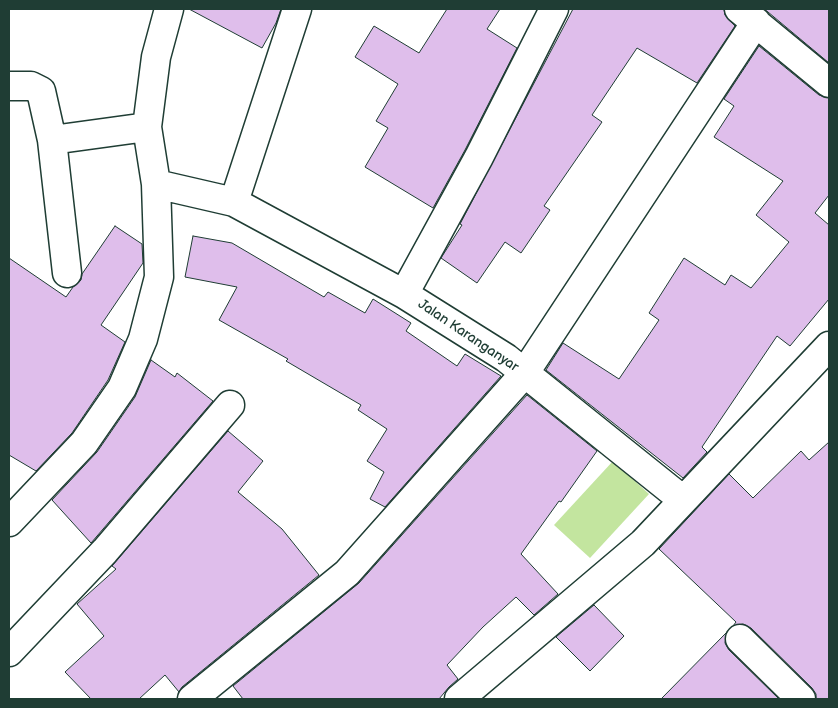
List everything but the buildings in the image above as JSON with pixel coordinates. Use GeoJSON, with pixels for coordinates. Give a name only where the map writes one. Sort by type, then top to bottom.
{"type":"FeatureCollection","features":[{"type":"Feature","properties":{"kind":"street"},"geometry":{"type":"LineString","coordinates":[[9,522],[84,443],[122,388],[139,348],[159,277],[156,184],[147,127],[156,57],[169,9]]}},
{"type":"Feature","properties":{"kind":"street"},"geometry":{"type":"LineString","coordinates":[[234,202],[297,9]]}},
{"type":"Feature","properties":{"kind":"street"},"geometry":{"type":"LineString","coordinates":[[404,294],[480,156],[554,9]]}},
{"type":"Feature","properties":{"kind":"street"},"geometry":{"type":"LineString","coordinates":[[192,699],[346,573],[524,374],[748,16],[829,83]]}},
{"type":"Feature","properties":{"kind":"street"},"geometry":{"type":"LineString","coordinates":[[9,86],[31,86],[41,90],[52,140],[67,273]]}},
{"type":"Feature","properties":{"kind":"street"},"geometry":{"type":"LineString","coordinates":[[52,140],[147,127]]}},
{"type":"Feature","properties":{"kind":"street","name":"Jalan Karanganyar"},"geometry":{"type":"LineString","coordinates":[[156,184],[234,202],[404,294],[506,358],[683,500]]}},
{"type":"Feature","properties":{"kind":"street"},"geometry":{"type":"LineString","coordinates":[[459,699],[642,543],[829,346]]}},
{"type":"Feature","properties":{"kind":"street"},"geometry":{"type":"LineString","coordinates":[[9,652],[105,551],[230,405]]}},
{"type":"Feature","properties":{"kind":"street"},"geometry":{"type":"LineString","coordinates":[[740,639],[801,699]]}},
{"type":"Feature","properties":{"kind":"green space"},"geometry":{"type":"Polygon","coordinates":[[[613,461],[649,494],[590,558],[554,525],[613,461]]]}}]}
